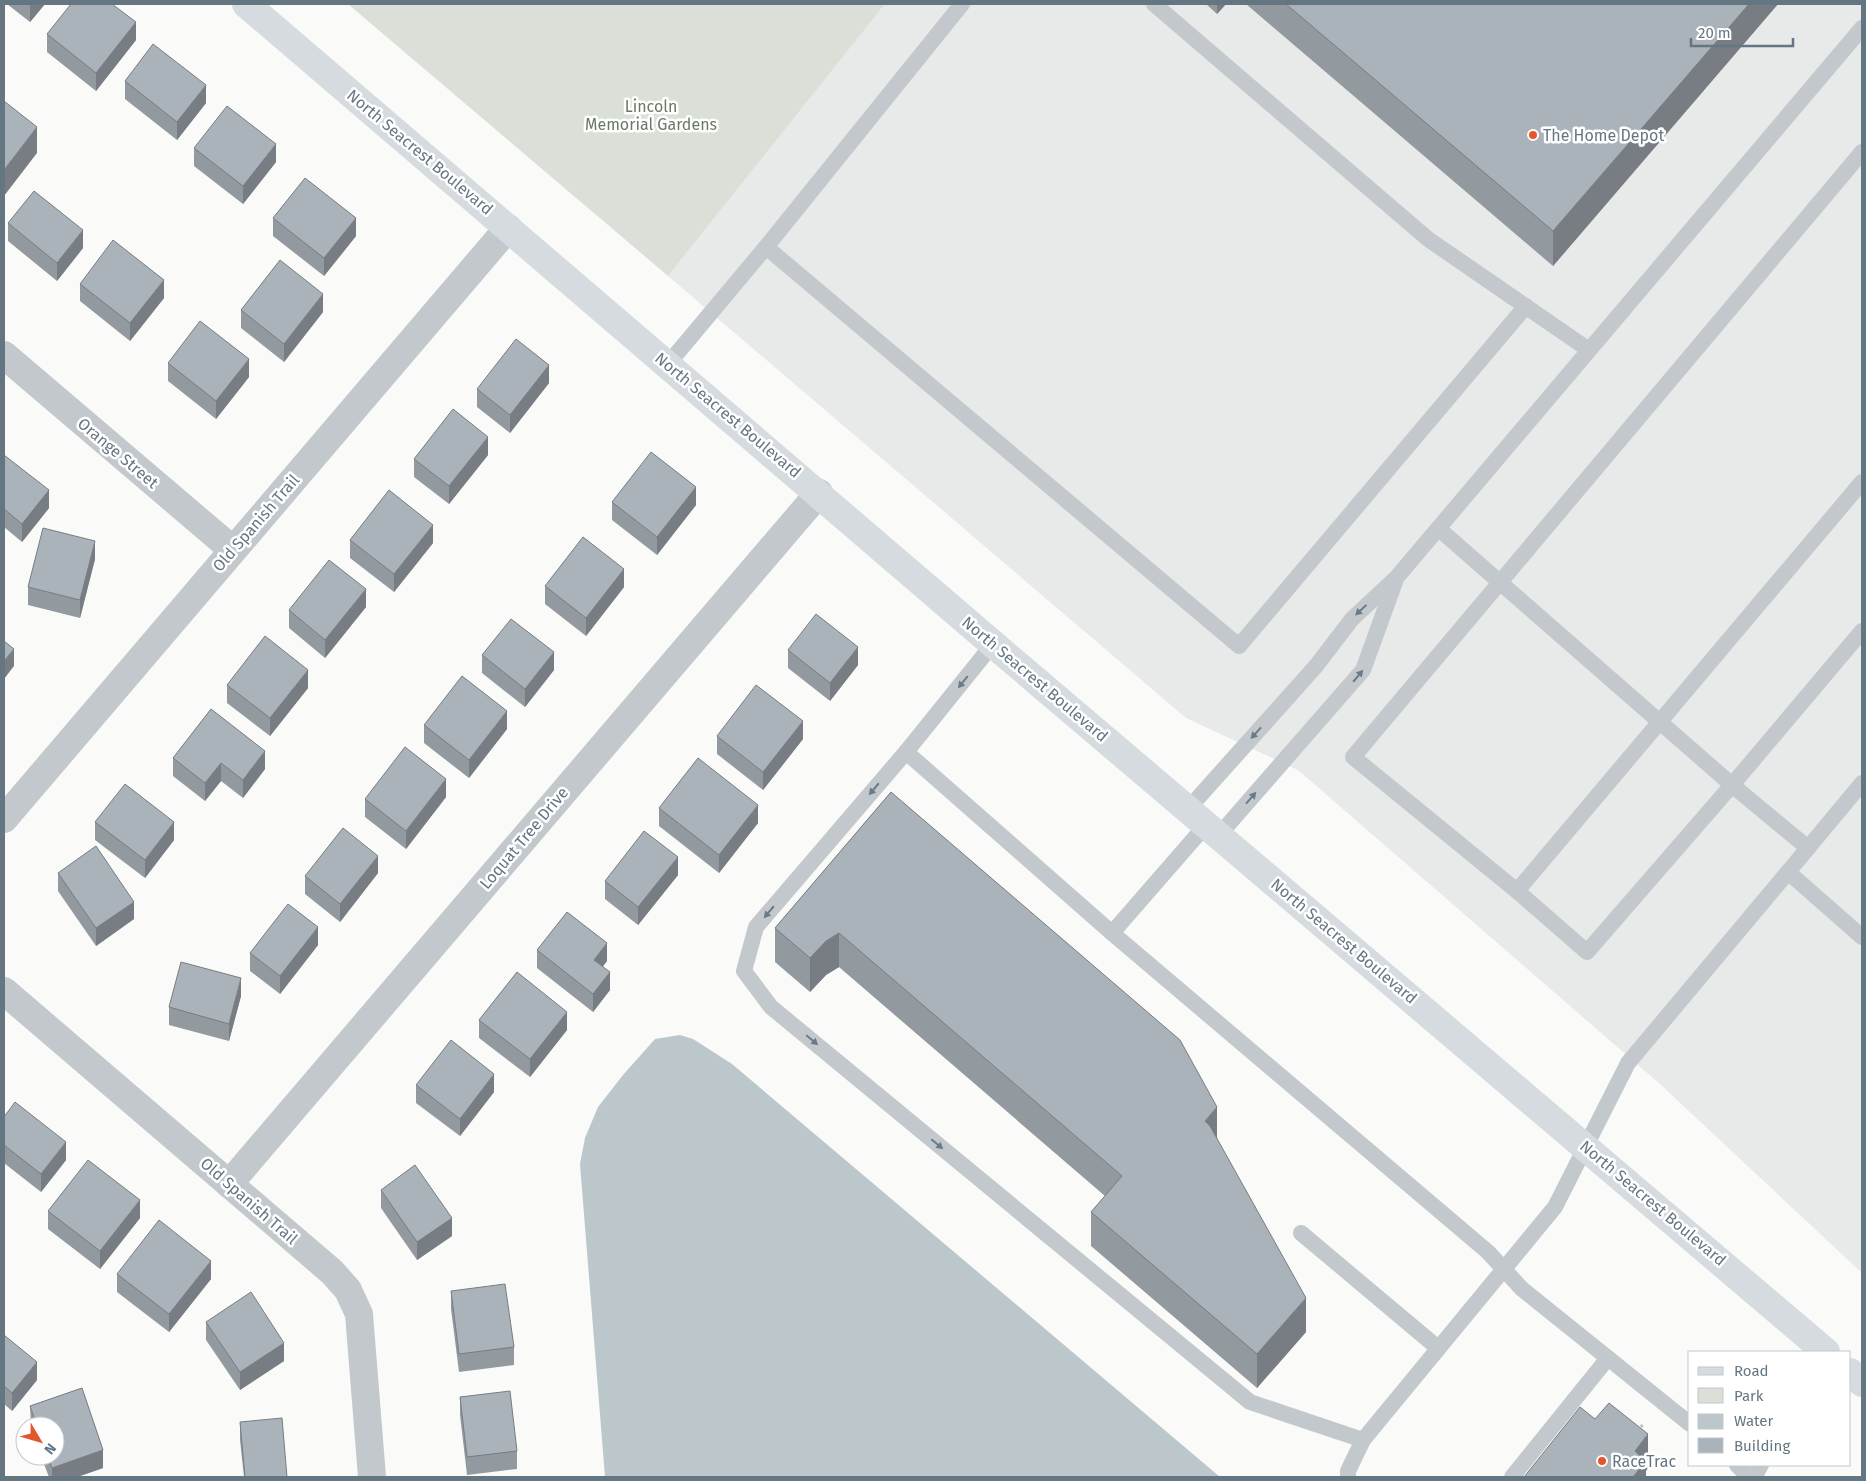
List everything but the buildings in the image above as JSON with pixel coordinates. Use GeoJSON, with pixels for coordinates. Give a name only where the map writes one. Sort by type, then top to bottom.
{"type":"FeatureCollection","features":[{"type":"Feature","properties":{"kind":"street","name":"North Seacrest Boulevard"},"geometry":{"type":"LineString","coordinates":[[246,4],[993,644],[1586,1146],[1817,1349]]}},
{"type":"Feature","properties":{"kind":"street","name":"Old Spanish Trail"},"geometry":{"type":"LineString","coordinates":[[4,819],[508,228]]}},
{"type":"Feature","properties":{"kind":"street","name":"Orange Street"},"geometry":{"type":"LineString","coordinates":[[4,355],[233,550]]}},
{"type":"Feature","properties":{"kind":"street","name":"Loquat Tree Drive"},"geometry":{"type":"LineString","coordinates":[[229,1184],[819,493]]}},
{"type":"Feature","properties":{"kind":"street","name":"Old Spanish Trail"},"geometry":{"type":"LineString","coordinates":[[4,991],[332,1272],[348,1290],[359,1314],[372,1477]]}},
{"type":"Feature","properties":{"kind":"street"},"geometry":{"type":"LineString","coordinates":[[1851,1373],[1862,1383]]}},
{"type":"Feature","properties":{"kind":"lane"},"geometry":{"type":"LineString","coordinates":[[668,364],[766,247],[962,4]]}},
{"type":"Feature","properties":{"kind":"lane"},"geometry":{"type":"LineString","coordinates":[[1154,4],[1428,239],[1590,350]]}},
{"type":"Feature","properties":{"kind":"lane"},"geometry":{"type":"LineString","coordinates":[[1112,933],[1204,823],[1316,666],[1352,619],[1397,577],[1439,529],[1862,28]]}},
{"type":"Feature","properties":{"kind":"lane"},"geometry":{"type":"LineString","coordinates":[[1862,152],[1353,757],[1518,891],[1587,952],[1862,631]]}},
{"type":"Feature","properties":{"kind":"lane"},"geometry":{"type":"LineString","coordinates":[[766,247],[1239,646],[1526,306]]}},
{"type":"Feature","properties":{"kind":"lane"},"geometry":{"type":"LineString","coordinates":[[1518,891],[1862,482]]}},
{"type":"Feature","properties":{"kind":"lane"},"geometry":{"type":"LineString","coordinates":[[1439,529],[1732,785],[1808,848]]}},
{"type":"Feature","properties":{"kind":"lane"},"geometry":{"type":"LineString","coordinates":[[1204,823],[1363,670],[1397,577]]}},
{"type":"Feature","properties":{"kind":"lane"},"geometry":{"type":"LineString","coordinates":[[993,644],[906,752],[756,927],[744,971],[771,1007],[1250,1402],[1363,1440]]}},
{"type":"Feature","properties":{"kind":"lane"},"geometry":{"type":"LineString","coordinates":[[906,752],[1112,933],[1488,1252],[1522,1289],[1688,1422]]}},
{"type":"Feature","properties":{"kind":"lane"},"geometry":{"type":"LineString","coordinates":[[1348,1477],[1348,1471],[1363,1440],[1555,1207],[1628,1063],[1862,783]]}},
{"type":"Feature","properties":{"kind":"lane"},"geometry":{"type":"LineString","coordinates":[[1788,872],[1862,937]]}},
{"type":"Feature","properties":{"kind":"lane"},"geometry":{"type":"LineString","coordinates":[[1301,1233],[1438,1348]]}},
{"type":"Feature","properties":{"kind":"lane"},"geometry":{"type":"LineString","coordinates":[[1512,1477],[1608,1358]]}},
{"type":"Feature","properties":{"kind":"lane"},"geometry":{"type":"LineString","coordinates":[[1738,1466],[1749,1477]]}},
{"type":"Feature","properties":{"kind":"lane"},"geometry":{"type":"LineString","coordinates":[[1754,1477],[1760,1466]]}},
{"type":"Feature","properties":{"kind":"path"},"geometry":{"type":"LineString","coordinates":[[1630,1437],[1644,1424]]}},
{"type":"Feature","properties":{"kind":"shaded area"},"geometry":{"type":"Polygon","coordinates":[[[885,4],[1862,4],[1862,1273],[1661,1085],[1298,770],[1186,718],[668,276],[885,4]]]}},
{"type":"Feature","properties":{"kind":"green space","name":"Lincoln Memorial Gardens"},"geometry":{"type":"Polygon","coordinates":[[[348,4],[885,4],[668,276],[348,4]]]}},
{"type":"Feature","properties":{"kind":"water"},"geometry":{"type":"Polygon","coordinates":[[[680,1035],[693,1039],[732,1064],[1220,1477],[605,1477],[580,1164],[585,1138],[598,1107],[655,1039],[680,1035]]]}},
{"type":"Feature","properties":{"kind":"place","name":"The Home Depot"},"geometry":{"type":"Point","coordinates":[1533,135]}},
{"type":"Feature","properties":{"kind":"place","name":"RaceTrac"},"geometry":{"type":"Point","coordinates":[1602,1461]}}]}
